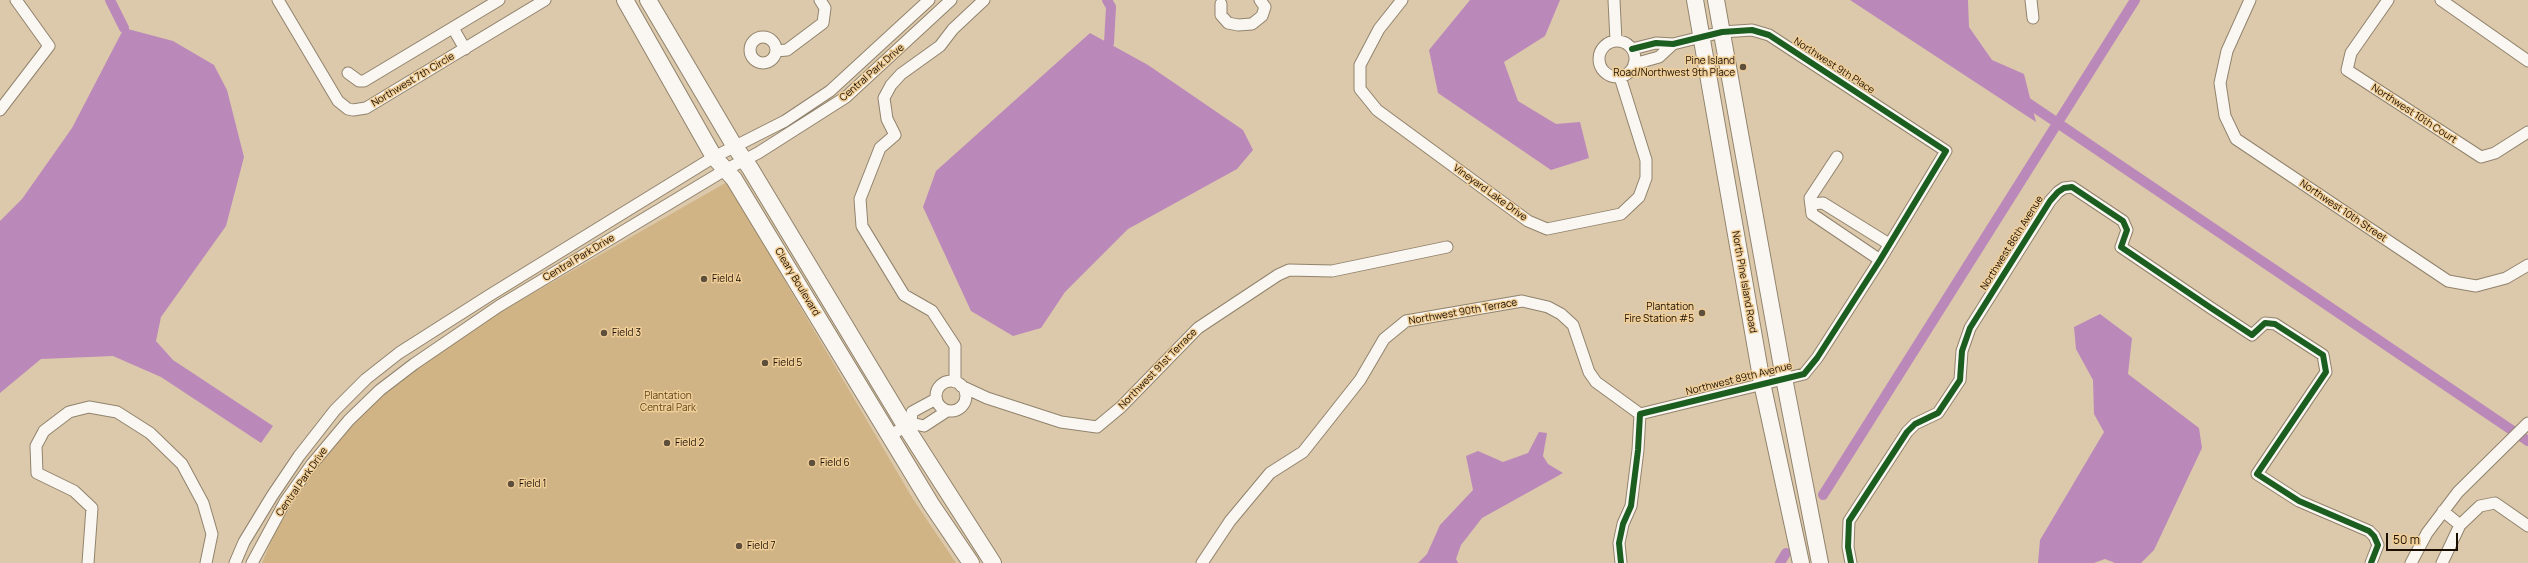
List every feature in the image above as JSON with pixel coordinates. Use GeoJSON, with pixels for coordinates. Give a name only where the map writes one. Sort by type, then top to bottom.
{"type":"FeatureCollection","features":[{"type":"Feature","properties":{"kind":"street"},"geometry":{"type":"LineString","coordinates":[[0,110],[49,46],[16,0]]}},
{"type":"Feature","properties":{"kind":"street","name":"Northwest 7th Circle"},"geometry":{"type":"LineString","coordinates":[[278,0],[338,101],[348,109],[366,108],[545,0]]}},
{"type":"Feature","properties":{"kind":"street"},"geometry":{"type":"LineString","coordinates":[[348,72],[359,81],[364,81],[499,0]]}},
{"type":"Feature","properties":{"kind":"street","name":"Cleary Boulevard"},"geometry":{"type":"LineString","coordinates":[[625,0],[714,157],[734,178],[931,504],[971,563]]}},
{"type":"Feature","properties":{"kind":"street","name":"Cleary Boulevard"},"geometry":{"type":"LineString","coordinates":[[648,0],[734,147],[993,563]]}},
{"type":"Feature","properties":{"kind":"street"},"geometry":{"type":"LineString","coordinates":[[776,51],[787,50],[823,23],[825,8],[820,0]]}},
{"type":"Feature","properties":{"kind":"street","name":"Central Park Drive"},"geometry":{"type":"LineString","coordinates":[[235,563],[244,542],[268,502],[299,456],[335,410],[366,379],[399,352],[714,157],[785,121],[830,91],[929,0]]}},
{"type":"Feature","properties":{"kind":"street","name":"Central Park Drive"},"geometry":{"type":"LineString","coordinates":[[252,563],[285,502],[312,464],[349,420],[380,390],[414,364],[499,306],[725,170],[744,161],[846,97],[951,0]]}},
{"type":"Feature","properties":{"kind":"street"},"geometry":{"type":"LineString","coordinates":[[963,404],[965,395],[958,384],[955,346],[932,311],[904,295],[862,226],[860,199],[880,148],[895,135],[887,119],[884,98],[892,85],[901,74],[940,46],[952,29],[984,0]]}},
{"type":"Feature","properties":{"kind":"street"},"geometry":{"type":"LineString","coordinates":[[1220,1],[1221,15],[1228,23],[1238,25],[1252,24],[1262,16],[1265,7],[1260,0]]}},
{"type":"Feature","properties":{"kind":"street","name":"Vineyard Lake Drive"},"geometry":{"type":"LineString","coordinates":[[1402,0],[1379,29],[1360,65],[1360,89],[1377,110],[1528,221],[1547,229],[1621,214],[1639,197],[1646,178],[1646,160],[1620,77]]}},
{"type":"Feature","properties":{"kind":"street"},"geometry":{"type":"LineString","coordinates":[[1614,0],[1616,41]]}},
{"type":"Feature","properties":{"kind":"street","name":"North Pine Island Road"},"geometry":{"type":"LineString","coordinates":[[1695,0],[1700,36],[1762,383],[1801,563]]}},
{"type":"Feature","properties":{"kind":"street"},"geometry":{"type":"LineString","coordinates":[[1716,0],[1784,378],[1820,563]]}},
{"type":"Feature","properties":{"kind":"street"},"geometry":{"type":"LineString","coordinates":[[2031,0],[2033,18]]}},
{"type":"Feature","properties":{"kind":"street","name":"Northwest 10th Street"},"geometry":{"type":"LineString","coordinates":[[2250,0],[2225,58],[2220,84],[2225,116],[2236,139],[2448,281],[2476,286],[2506,278],[2528,265]]}},
{"type":"Feature","properties":{"kind":"street","name":"Northwest 10th Court"},"geometry":{"type":"LineString","coordinates":[[2388,0],[2351,53],[2347,70],[2481,158],[2495,153],[2528,132]]}},
{"type":"Feature","properties":{"kind":"street"},"geometry":{"type":"LineString","coordinates":[[2441,0],[2528,61]]}},
{"type":"Feature","properties":{"kind":"street"},"geometry":{"type":"LineString","coordinates":[[453,28],[466,49]]}},
{"type":"Feature","properties":{"kind":"street","name":"Northwest 9th Place"},"geometry":{"type":"LineString","coordinates":[[1673,44],[1700,36],[1722,32],[1752,30],[1769,35],[1946,151]]}},
{"type":"Feature","properties":{"kind":"street"},"geometry":{"type":"LineString","coordinates":[[1616,41],[1622,42],[1632,49],[1634,64],[1631,71],[1620,77],[1608,76],[1600,67],[1599,61],[1601,50],[1610,42],[1616,41]]}},
{"type":"Feature","properties":{"kind":"street"},"geometry":{"type":"LineString","coordinates":[[1632,49],[1656,43],[1673,44]]}},
{"type":"Feature","properties":{"kind":"street"},"geometry":{"type":"LineString","coordinates":[[1634,64],[1659,57],[1673,44]]}},
{"type":"Feature","properties":{"kind":"street","name":"Northwest 89th Avenue"},"geometry":{"type":"LineString","coordinates":[[1640,414],[1762,383],[1804,374],[1817,358],[1880,260],[1946,151]]}},
{"type":"Feature","properties":{"kind":"street"},"geometry":{"type":"LineString","coordinates":[[1837,157],[1810,198],[1812,214],[1880,260]]}},
{"type":"Feature","properties":{"kind":"street","name":"Northwest 86th Avenue"},"geometry":{"type":"LineString","coordinates":[[1851,563],[1848,547],[1849,521],[1907,432],[1916,424],[1938,413],[1960,380],[1962,350],[1970,328],[2050,200],[2064,188],[2079,190],[2123,221],[2127,230],[2121,247],[2252,335],[2265,323],[2275,324],[2323,355],[2326,372],[2257,474],[2299,501],[2369,531],[2374,536],[2378,545],[2371,563]]}},
{"type":"Feature","properties":{"kind":"street"},"geometry":{"type":"LineString","coordinates":[[1811,204],[1823,203],[1889,244]]}},
{"type":"Feature","properties":{"kind":"street","name":"Northwest 91st Terrace"},"geometry":{"type":"LineString","coordinates":[[987,398],[1061,422],[1097,428],[1121,407],[1198,328],[1278,275],[1289,270],[1332,270],[1447,248]]}},
{"type":"Feature","properties":{"kind":"street","name":"Northwest 90th Terrace"},"geometry":{"type":"LineString","coordinates":[[1202,563],[1230,521],[1270,473],[1303,452],[1360,380],[1384,339],[1406,321],[1522,302],[1548,307],[1561,314],[1573,324],[1589,372],[1596,382],[1640,414]]}},
{"type":"Feature","properties":{"kind":"street"},"geometry":{"type":"LineString","coordinates":[[947,411],[940,406],[936,399],[939,387],[947,382],[958,384],[987,398]]}},
{"type":"Feature","properties":{"kind":"street"},"geometry":{"type":"LineString","coordinates":[[890,435],[908,425],[924,426],[947,411],[956,410],[963,404],[987,398]]}},
{"type":"Feature","properties":{"kind":"street"},"geometry":{"type":"LineString","coordinates":[[908,425],[912,412],[936,399]]}},
{"type":"Feature","properties":{"kind":"street"},"geometry":{"type":"LineString","coordinates":[[88,563],[92,508],[74,491],[38,473],[36,446],[44,431],[69,412],[89,407],[117,412],[150,433],[182,464],[203,503],[212,534],[206,563]]}},
{"type":"Feature","properties":{"kind":"street"},"geometry":{"type":"LineString","coordinates":[[1621,563],[1620,543],[1623,524],[1631,506],[1638,450],[1640,414]]}},
{"type":"Feature","properties":{"kind":"street"},"geometry":{"type":"LineString","coordinates":[[2411,563],[2427,534],[2443,511],[2495,454],[2528,424]]}},
{"type":"Feature","properties":{"kind":"street"},"geometry":{"type":"LineString","coordinates":[[2442,563],[2460,525],[2480,506],[2495,503],[2528,526]]}},
{"type":"Feature","properties":{"kind":"street"},"geometry":{"type":"LineString","coordinates":[[2443,511],[2460,525]]}},
{"type":"Feature","properties":{"kind":"green space","name":"Plantation Central Park"},"geometry":{"type":"Polygon","coordinates":[[[727,182],[913,499],[956,563],[262,563],[275,532],[323,455],[384,392],[488,319],[727,182]]]}},
{"type":"Feature","properties":{"kind":"shaded area"},"geometry":{"type":"Polygon","coordinates":[[[1470,0],[1560,0],[1545,36],[1504,62],[1518,101],[1556,124],[1580,122],[1589,158],[1551,170],[1438,93],[1429,50],[1470,0]]]}},
{"type":"Feature","properties":{"kind":"shaded area"},"geometry":{"type":"Polygon","coordinates":[[[1850,0],[1968,0],[1969,27],[1992,60],[2024,74],[2036,122],[1850,0]]]}},
{"type":"Feature","properties":{"kind":"shaded area"},"geometry":{"type":"Polygon","coordinates":[[[124,28],[173,41],[214,65],[227,90],[244,157],[226,226],[161,317],[156,341],[173,360],[273,426],[261,443],[161,377],[113,356],[41,359],[0,393],[0,221],[22,199],[72,128],[124,28]]]}},
{"type":"Feature","properties":{"kind":"shaded area"},"geometry":{"type":"Polygon","coordinates":[[[1090,33],[1148,65],[1243,130],[1253,150],[1237,169],[1128,229],[1065,292],[1041,328],[1013,336],[971,311],[923,207],[936,171],[1090,33]]]}},
{"type":"Feature","properties":{"kind":"shaded area"},"geometry":{"type":"Polygon","coordinates":[[[2100,314],[2132,338],[2128,374],[2199,428],[2202,448],[2154,550],[2141,563],[2115,563],[2105,559],[2094,563],[2038,563],[2040,540],[2104,432],[2094,414],[2093,380],[2076,349],[2074,327],[2100,314]]]}},
{"type":"Feature","properties":{"kind":"shaded area"},"geometry":{"type":"Polygon","coordinates":[[[1539,432],[1547,433],[1543,456],[1548,464],[1563,473],[1482,518],[1461,545],[1456,559],[1458,563],[1418,563],[1427,554],[1440,525],[1473,490],[1466,456],[1478,451],[1503,462],[1528,453],[1539,432]]]}},
{"type":"Feature","properties":{"kind":"waterway"},"geometry":{"type":"LineString","coordinates":[[110,0],[124,28]]}},
{"type":"Feature","properties":{"kind":"waterway"},"geometry":{"type":"LineString","coordinates":[[1107,0],[1111,7],[1109,43]]}},
{"type":"Feature","properties":{"kind":"waterway"},"geometry":{"type":"LineString","coordinates":[[1823,495],[2135,0]]}},
{"type":"Feature","properties":{"kind":"waterway"},"geometry":{"type":"LineString","coordinates":[[2022,99],[2528,441]]}},
{"type":"Feature","properties":{"kind":"waterway"},"geometry":{"type":"LineString","coordinates":[[1780,563],[1786,553]]}},
{"type":"Feature","properties":{"kind":"cycle path"},"geometry":{"type":"LineString","coordinates":[[1621,563],[1619,543],[1623,524],[1631,506],[1638,450],[1640,414],[1804,374],[1817,358],[1880,260],[1946,151],[1769,35],[1752,30],[1722,32],[1673,44],[1656,43],[1632,49]]}},
{"type":"Feature","properties":{"kind":"cycle path"},"geometry":{"type":"LineString","coordinates":[[1851,563],[1848,547],[1849,521],[1907,432],[1915,424],[1938,413],[1960,380],[1962,351],[1970,328],[2050,201],[2064,188],[2072,187],[2123,221],[2127,230],[2121,247],[2211,308],[2252,335],[2265,323],[2275,324],[2323,355],[2326,372],[2257,474],[2299,501],[2369,531],[2374,536],[2378,545],[2371,563]]}},
{"type":"Feature","properties":{"kind":"place","name":"Pine Island Road/Northwest 9th Place"},"geometry":{"type":"Point","coordinates":[1743,67]}},
{"type":"Feature","properties":{"kind":"place","name":"Field 4"},"geometry":{"type":"Point","coordinates":[704,279]}},
{"type":"Feature","properties":{"kind":"place","name":"Plantation Fire Station #5"},"geometry":{"type":"Point","coordinates":[1702,313]}},
{"type":"Feature","properties":{"kind":"place","name":"Field 3"},"geometry":{"type":"Point","coordinates":[604,333]}},
{"type":"Feature","properties":{"kind":"place","name":"Field 5"},"geometry":{"type":"Point","coordinates":[765,363]}},
{"type":"Feature","properties":{"kind":"place","name":"Field 2"},"geometry":{"type":"Point","coordinates":[667,443]}},
{"type":"Feature","properties":{"kind":"place","name":"Field 6"},"geometry":{"type":"Point","coordinates":[812,463]}},
{"type":"Feature","properties":{"kind":"place","name":"Field 1"},"geometry":{"type":"Point","coordinates":[511,484]}},
{"type":"Feature","properties":{"kind":"place","name":"Field 7"},"geometry":{"type":"Point","coordinates":[739,546]}}]}
